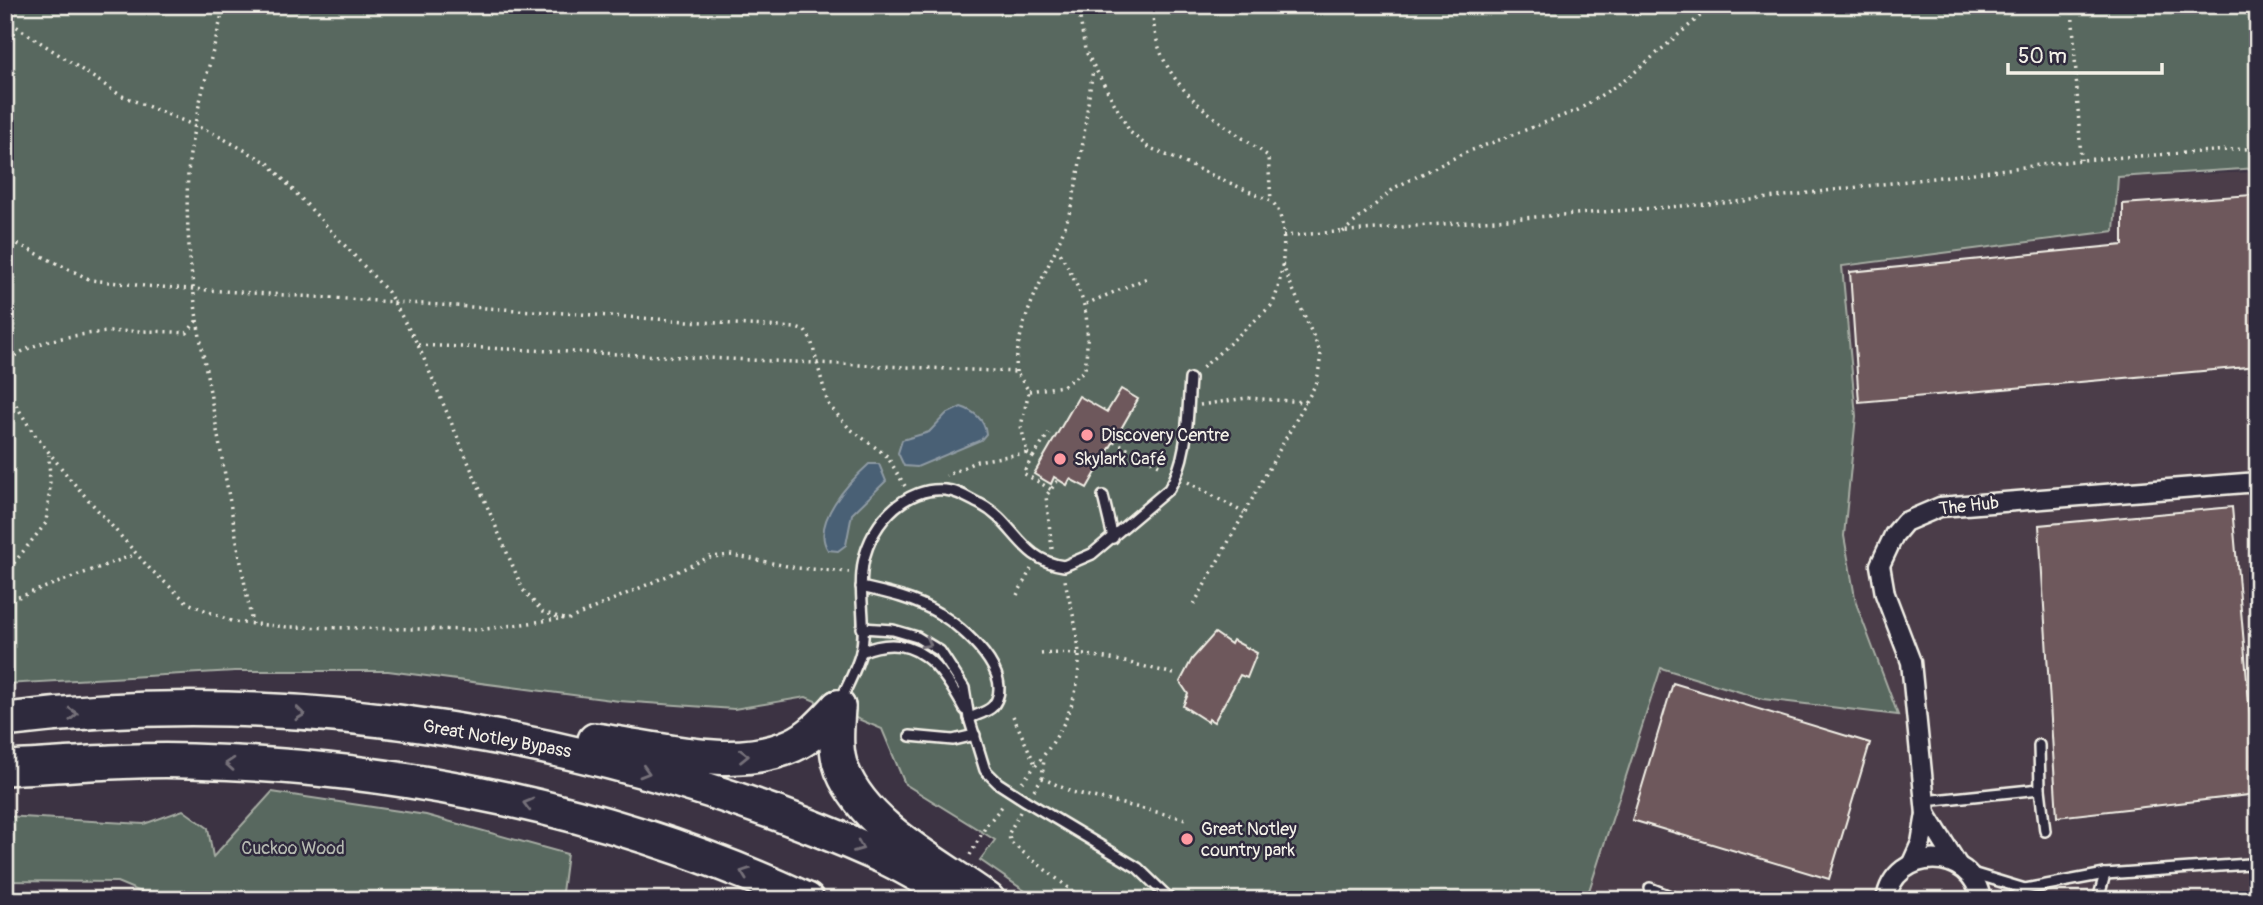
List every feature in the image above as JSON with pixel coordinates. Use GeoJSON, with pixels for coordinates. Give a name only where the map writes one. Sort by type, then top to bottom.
{"type":"FeatureCollection","features":[{"type":"Feature","properties":{"kind":"highway"},"geometry":{"type":"LineString","coordinates":[[456,729],[572,737],[718,757],[761,756],[794,745],[810,735],[838,707]]}},
{"type":"Feature","properties":{"kind":"highway"},"geometry":{"type":"LineString","coordinates":[[838,707],[836,743],[841,769],[872,818],[989,900]]}},
{"type":"Feature","properties":{"kind":"highway","name":"Great Notley Bypass"},"geometry":{"type":"LineString","coordinates":[[5,720],[150,711],[264,710],[456,729],[572,751],[768,810],[879,854],[960,900]]}},
{"type":"Feature","properties":{"kind":"highway"},"geometry":{"type":"LineString","coordinates":[[5,768],[190,761],[331,771],[426,783],[507,798],[647,836],[770,882],[807,900]]}},
{"type":"Feature","properties":{"kind":"street","name":"The Hub"},"geometry":{"type":"LineString","coordinates":[[1912,863],[1921,843],[1926,808],[1911,662],[1881,580],[1880,565],[1886,549],[1905,522],[1940,507],[2258,482]]}},
{"type":"Feature","properties":{"kind":"street","name":"The Hub"},"geometry":{"type":"LineString","coordinates":[[1926,808],[1962,868],[1978,887],[1982,900]]}},
{"type":"Feature","properties":{"kind":"street"},"geometry":{"type":"LineString","coordinates":[[1884,898],[1892,881],[1912,863],[1935,858],[1962,868]]}},
{"type":"Feature","properties":{"kind":"lane"},"geometry":{"type":"LineString","coordinates":[[838,707],[861,652],[861,573],[867,545],[881,522],[898,503],[937,490],[953,491],[984,506],[1035,557],[1064,566],[1092,554],[1169,489],[1177,476],[1190,379]]}},
{"type":"Feature","properties":{"kind":"lane"},"geometry":{"type":"LineString","coordinates":[[1103,496],[1113,538]]}},
{"type":"Feature","properties":{"kind":"lane"},"geometry":{"type":"LineString","coordinates":[[861,587],[918,603],[940,614],[982,650],[1000,683],[999,695],[992,707],[969,718]]}},
{"type":"Feature","properties":{"kind":"lane"},"geometry":{"type":"LineString","coordinates":[[862,628],[893,630],[917,638],[940,651],[964,688],[969,718]]}},
{"type":"Feature","properties":{"kind":"lane"},"geometry":{"type":"LineString","coordinates":[[861,652],[881,644],[904,645],[930,660],[946,676],[969,718],[985,770],[998,783],[1138,868],[1171,900]]}},
{"type":"Feature","properties":{"kind":"lane"},"geometry":{"type":"LineString","coordinates":[[910,736],[953,740],[975,735]]}},
{"type":"Feature","properties":{"kind":"lane"},"geometry":{"type":"LineString","coordinates":[[2039,745],[2045,831]]}},
{"type":"Feature","properties":{"kind":"lane"},"geometry":{"type":"LineString","coordinates":[[1926,808],[2040,789]]}},
{"type":"Feature","properties":{"kind":"lane"},"geometry":{"type":"LineString","coordinates":[[2008,900],[2025,889],[2105,874],[2249,864]]}},
{"type":"Feature","properties":{"kind":"lane"},"geometry":{"type":"LineString","coordinates":[[1962,868],[2025,889]]}},
{"type":"Feature","properties":{"kind":"lane"},"geometry":{"type":"LineString","coordinates":[[2098,900],[2105,874]]}},
{"type":"Feature","properties":{"kind":"lane"},"geometry":{"type":"LineString","coordinates":[[1650,888],[1680,900]]}},
{"type":"Feature","properties":{"kind":"path"},"geometry":{"type":"LineString","coordinates":[[224,5],[195,127],[188,172],[186,226],[197,320],[225,488],[239,541],[251,624]]}},
{"type":"Feature","properties":{"kind":"path"},"geometry":{"type":"LineString","coordinates":[[1078,5],[1085,50],[1130,132],[1148,147],[1271,201],[1281,212],[1283,236],[1278,293],[1264,316],[1190,379]]}},
{"type":"Feature","properties":{"kind":"path"},"geometry":{"type":"LineString","coordinates":[[1153,5],[1161,55],[1176,82],[1204,112],[1268,156],[1271,201]]}},
{"type":"Feature","properties":{"kind":"path"},"geometry":{"type":"LineString","coordinates":[[1341,233],[1396,187],[1462,154],[1578,110],[1628,78],[1713,5]]}},
{"type":"Feature","properties":{"kind":"path"},"geometry":{"type":"LineString","coordinates":[[2072,5],[2081,160]]}},
{"type":"Feature","properties":{"kind":"path"},"geometry":{"type":"LineString","coordinates":[[5,19],[120,94],[213,133],[268,163],[388,292],[418,345],[523,590],[543,612],[567,620],[710,557],[732,555],[797,568],[861,573]]}},
{"type":"Feature","properties":{"kind":"path"},"geometry":{"type":"LineString","coordinates":[[1027,453],[1021,426],[1029,391],[1016,372],[1017,356],[1033,295],[1057,248],[1070,211],[1093,68]]}},
{"type":"Feature","properties":{"kind":"path"},"geometry":{"type":"LineString","coordinates":[[1283,236],[1735,202],[2081,160],[2258,149]]}},
{"type":"Feature","properties":{"kind":"path"},"geometry":{"type":"LineString","coordinates":[[5,238],[91,280],[194,290],[796,328],[806,331],[811,340],[828,404],[849,428],[887,456],[911,497]]}},
{"type":"Feature","properties":{"kind":"path"},"geometry":{"type":"LineString","coordinates":[[1029,391],[1063,387],[1085,370],[1089,325],[1086,304],[1057,248]]}},
{"type":"Feature","properties":{"kind":"path"},"geometry":{"type":"LineString","coordinates":[[1194,604],[1317,382],[1321,354],[1282,263]]}},
{"type":"Feature","properties":{"kind":"path"},"geometry":{"type":"LineString","coordinates":[[1086,304],[1147,278]]}},
{"type":"Feature","properties":{"kind":"path"},"geometry":{"type":"LineString","coordinates":[[5,365],[15,354],[49,341],[156,330],[187,333],[197,320]]}},
{"type":"Feature","properties":{"kind":"path"},"geometry":{"type":"LineString","coordinates":[[418,345],[1016,372]]}},
{"type":"Feature","properties":{"kind":"path"},"geometry":{"type":"LineString","coordinates":[[5,387],[49,453],[136,554],[188,603],[233,622],[478,630],[561,618]]}},
{"type":"Feature","properties":{"kind":"path"},"geometry":{"type":"LineString","coordinates":[[1188,407],[1247,398],[1306,402]]}},
{"type":"Feature","properties":{"kind":"path"},"geometry":{"type":"LineString","coordinates":[[1049,433],[1023,473],[1052,490]]}},
{"type":"Feature","properties":{"kind":"path"},"geometry":{"type":"LineString","coordinates":[[5,573],[46,523],[50,487],[49,453]]}},
{"type":"Feature","properties":{"kind":"path"},"geometry":{"type":"LineString","coordinates":[[937,490],[942,478],[977,461],[1027,453],[1033,457]]}},
{"type":"Feature","properties":{"kind":"path"},"geometry":{"type":"LineString","coordinates":[[1052,555],[1046,496],[1058,480]]}},
{"type":"Feature","properties":{"kind":"path"},"geometry":{"type":"LineString","coordinates":[[5,602],[136,554]]}},
{"type":"Feature","properties":{"kind":"path"},"geometry":{"type":"LineString","coordinates":[[1017,595],[1028,578],[1035,557]]}},
{"type":"Feature","properties":{"kind":"path"},"geometry":{"type":"LineString","coordinates":[[970,855],[986,826],[1055,743],[1076,694],[1078,653],[1064,566]]}},
{"type":"Feature","properties":{"kind":"path"},"geometry":{"type":"LineString","coordinates":[[1041,654],[1078,653],[1107,657],[1178,676]]}},
{"type":"Feature","properties":{"kind":"path"},"geometry":{"type":"LineString","coordinates":[[1013,716],[1036,766]]}},
{"type":"Feature","properties":{"kind":"path"},"geometry":{"type":"LineString","coordinates":[[1044,757],[1042,778],[1009,833],[1010,842],[1084,900]]}},
{"type":"Feature","properties":{"kind":"path"},"geometry":{"type":"LineString","coordinates":[[1042,778],[1072,792],[1186,819]]}},
{"type":"Feature","properties":{"kind":"shaded area"},"geometry":{"type":"Polygon","coordinates":[[[2258,172],[2258,900],[1586,900],[1661,667],[1763,699],[1898,714],[1856,603],[1844,536],[1856,416],[1842,266],[2113,231],[2117,177],[2258,172]]]}},
{"type":"Feature","properties":{"kind":"green space","name":"Great Notley country park"},"geometry":{"type":"Polygon","coordinates":[[[5,5],[2258,5],[2258,168],[2118,177],[2114,231],[1842,266],[1856,416],[1844,536],[1856,603],[1898,715],[1763,699],[1661,668],[1586,900],[1038,900],[980,860],[995,840],[905,784],[882,729],[806,697],[734,709],[619,701],[388,671],[235,671],[5,684],[5,5]]]}},
{"type":"Feature","properties":{"kind":"green space","name":"Cuckoo Wood"},"geometry":{"type":"Polygon","coordinates":[[[272,792],[426,815],[567,854],[561,900],[144,900],[148,895],[117,882],[5,881],[5,816],[144,824],[183,810],[208,828],[213,857],[272,792]]]}},
{"type":"Feature","properties":{"kind":"water"},"geometry":{"type":"Polygon","coordinates":[[[961,407],[981,420],[986,434],[981,440],[917,467],[904,466],[898,453],[902,440],[929,432],[946,414],[961,407]]]}},
{"type":"Feature","properties":{"kind":"water"},"geometry":{"type":"Polygon","coordinates":[[[869,464],[879,464],[886,481],[852,514],[846,545],[838,551],[828,550],[824,528],[828,515],[843,492],[869,464]]]}},
{"type":"Feature","properties":{"kind":"building"},"geometry":{"type":"Polygon","coordinates":[[[2252,195],[2258,274],[2258,366],[1859,402],[1850,272],[2123,245],[2123,204],[2252,195]]]}},
{"type":"Feature","properties":{"kind":"building","name":"Discovery Centre"},"geometry":{"type":"Polygon","coordinates":[[[1121,389],[1138,399],[1087,488],[1070,479],[1067,485],[1054,477],[1051,484],[1034,474],[1079,396],[1107,412],[1121,389]]]}},
{"type":"Feature","properties":{"kind":"building"},"geometry":{"type":"Polygon","coordinates":[[[2232,507],[2257,794],[2057,817],[2039,525],[2232,507]]]}},
{"type":"Feature","properties":{"kind":"building"},"geometry":{"type":"Polygon","coordinates":[[[1215,633],[1231,644],[1233,640],[1257,653],[1247,678],[1240,675],[1214,722],[1209,719],[1208,722],[1183,706],[1188,694],[1180,682],[1192,659],[1215,633]]]}},
{"type":"Feature","properties":{"kind":"building"},"geometry":{"type":"Polygon","coordinates":[[[1673,683],[1870,743],[1829,879],[1632,820],[1673,683]]]}},
{"type":"Feature","properties":{"kind":"place","name":"Discovery Centre"},"geometry":{"type":"Point","coordinates":[1087,435]}},
{"type":"Feature","properties":{"kind":"place","name":"Skylark Café"},"geometry":{"type":"Point","coordinates":[1060,459]}},
{"type":"Feature","properties":{"kind":"place","name":"Great Notley country park"},"geometry":{"type":"Point","coordinates":[1187,839]}}]}
